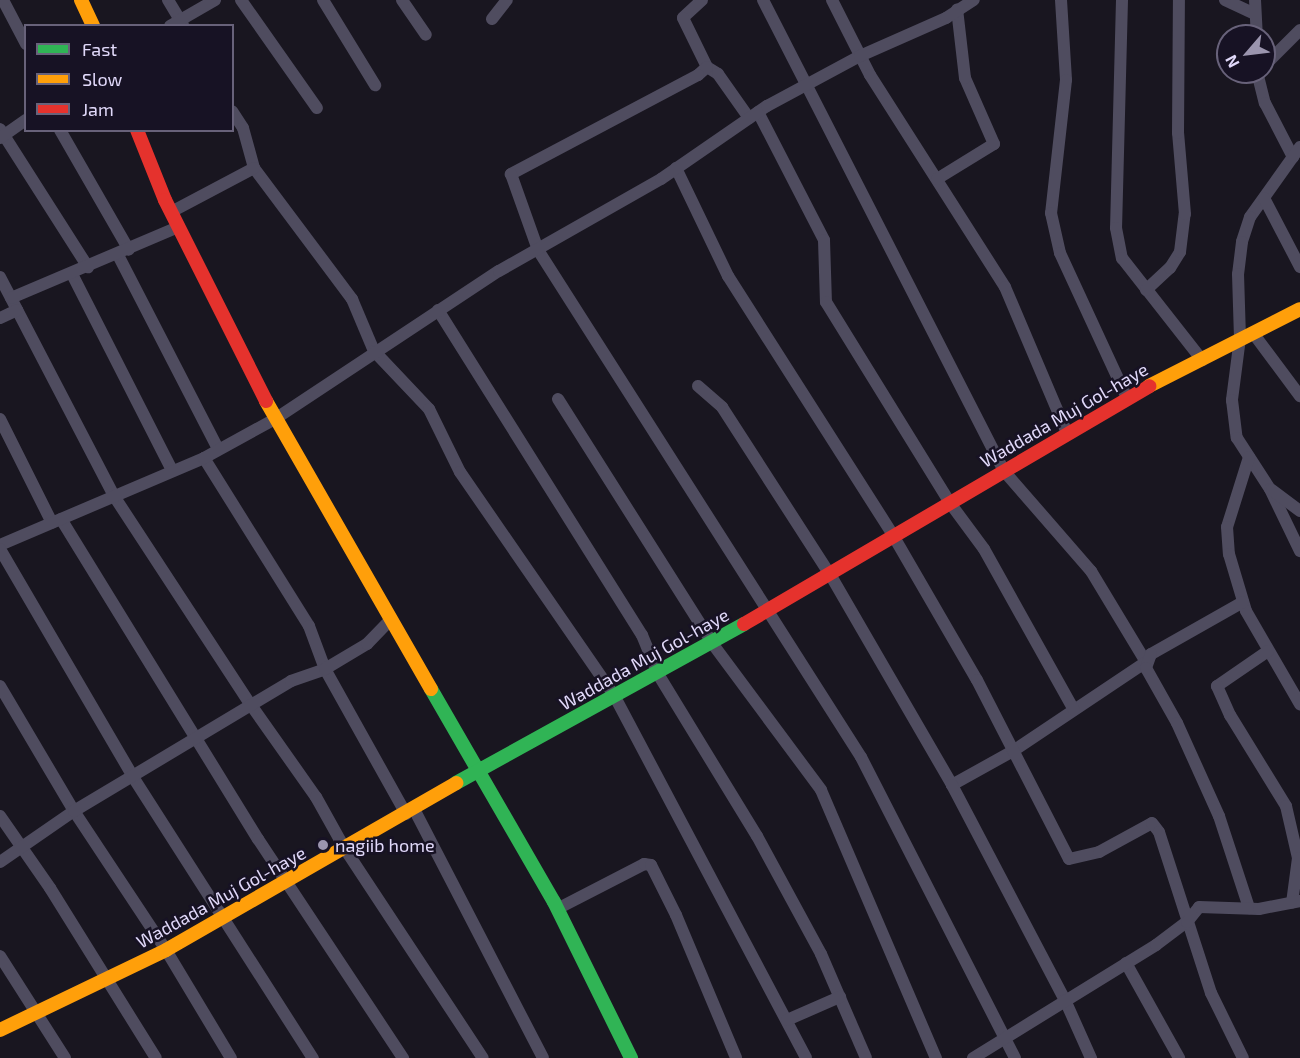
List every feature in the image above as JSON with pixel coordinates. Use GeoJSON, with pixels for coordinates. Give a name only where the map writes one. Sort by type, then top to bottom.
{"type":"FeatureCollection","features":[{"type":"Feature","properties":{"kind":"street"},"geometry":{"type":"LineString","coordinates":[[3,0],[24,40]]}},
{"type":"Feature","properties":{"kind":"street"},"geometry":{"type":"LineString","coordinates":[[81,0],[92,24]]}},
{"type":"Feature","properties":{"kind":"street"},"geometry":{"type":"LineString","coordinates":[[168,0],[178,24],[215,0]]}},
{"type":"Feature","properties":{"kind":"street"},"geometry":{"type":"LineString","coordinates":[[242,0],[317,108]]}},
{"type":"Feature","properties":{"kind":"street"},"geometry":{"type":"LineString","coordinates":[[323,0],[375,84]]}},
{"type":"Feature","properties":{"kind":"street"},"geometry":{"type":"LineString","coordinates":[[402,0],[426,35]]}},
{"type":"Feature","properties":{"kind":"street"},"geometry":{"type":"LineString","coordinates":[[492,19],[507,0]]}},
{"type":"Feature","properties":{"kind":"street"},"geometry":{"type":"LineString","coordinates":[[702,0],[683,18],[707,67],[718,74],[753,115],[824,240],[826,302],[950,503],[990,558],[1074,710]]}},
{"type":"Feature","properties":{"kind":"street"},"geometry":{"type":"LineString","coordinates":[[763,0],[807,83],[901,275],[1004,471],[1091,571],[1146,662]]}},
{"type":"Feature","properties":{"kind":"street"},"geometry":{"type":"LineString","coordinates":[[831,0],[860,56],[1019,314],[1067,433]]}},
{"type":"Feature","properties":{"kind":"street"},"geometry":{"type":"LineString","coordinates":[[313,1058],[133,777],[0,547],[204,458],[274,419],[438,310],[676,168],[753,115],[807,83],[860,56],[946,18],[974,0]]}},
{"type":"Feature","properties":{"kind":"street"},"geometry":{"type":"LineString","coordinates":[[1061,0],[1066,80],[1051,213],[1060,254],[1127,398]]}},
{"type":"Feature","properties":{"kind":"street"},"geometry":{"type":"LineString","coordinates":[[1122,0],[1116,228],[1122,258],[1202,360]]}},
{"type":"Feature","properties":{"kind":"street"},"geometry":{"type":"LineString","coordinates":[[1146,290],[1170,268],[1180,252],[1185,214],[1178,133],[1179,0]]}},
{"type":"Feature","properties":{"kind":"street"},"geometry":{"type":"LineString","coordinates":[[1225,0],[1255,14]]}},
{"type":"Feature","properties":{"kind":"street"},"geometry":{"type":"LineString","coordinates":[[1255,0],[1256,24]]}},
{"type":"Feature","properties":{"kind":"street"},"geometry":{"type":"LineString","coordinates":[[937,179],[994,144],[965,78],[957,9]]}},
{"type":"Feature","properties":{"kind":"street"},"geometry":{"type":"LineString","coordinates":[[1276,54],[1300,30]]}},
{"type":"Feature","properties":{"kind":"street"},"geometry":{"type":"LineString","coordinates":[[707,67],[698,75],[511,174],[538,250],[861,757],[1004,1041],[1015,1058]]}},
{"type":"Feature","properties":{"kind":"street"},"geometry":{"type":"LineString","coordinates":[[1261,84],[1265,104],[1296,152],[1250,217],[1242,242],[1238,274],[1246,336],[1232,422],[1249,457],[1270,489],[1300,551]]}},
{"type":"Feature","properties":{"kind":"street"},"geometry":{"type":"LineString","coordinates":[[234,114],[243,128],[254,168],[352,299],[374,351],[429,409],[459,472],[615,697],[806,1058]]}},
{"type":"Feature","properties":{"kind":"street"},"geometry":{"type":"LineString","coordinates":[[24,121],[1,134],[88,267]]}},
{"type":"Feature","properties":{"kind":"street"},"geometry":{"type":"LineString","coordinates":[[61,132],[124,253],[218,449]]}},
{"type":"Feature","properties":{"kind":"street"},"geometry":{"type":"LineString","coordinates":[[138,132],[178,227],[274,419],[392,619],[557,909],[631,1058]]}},
{"type":"Feature","properties":{"kind":"street"},"geometry":{"type":"LineString","coordinates":[[171,212],[254,168]]}},
{"type":"Feature","properties":{"kind":"street"},"geometry":{"type":"LineString","coordinates":[[676,168],[728,276],[894,537],[977,680],[1069,859],[1099,852],[1152,823],[1159,832],[1186,922],[1211,993],[1243,1058]]}},
{"type":"Feature","properties":{"kind":"street"},"geometry":{"type":"LineString","coordinates":[[1264,198],[1300,267]]}},
{"type":"Feature","properties":{"kind":"street"},"geometry":{"type":"LineString","coordinates":[[11,298],[124,253],[178,227]]}},
{"type":"Feature","properties":{"kind":"street"},"geometry":{"type":"LineString","coordinates":[[72,274],[172,470]]}},
{"type":"Feature","properties":{"kind":"street"},"geometry":{"type":"LineString","coordinates":[[0,277],[114,496],[251,705],[316,797],[345,849],[483,1058]]}},
{"type":"Feature","properties":{"kind":"street","name":"Waddada Muj Gol-haye"},"geometry":{"type":"LineString","coordinates":[[0,1029],[166,950],[477,771],[658,674],[831,576],[1127,398],[1300,309]]}},
{"type":"Feature","properties":{"kind":"street"},"geometry":{"type":"LineString","coordinates":[[0,318],[17,310]]}},
{"type":"Feature","properties":{"kind":"street"},"geometry":{"type":"LineString","coordinates":[[438,310],[642,635],[658,674],[767,853],[840,997],[866,1058]]}},
{"type":"Feature","properties":{"kind":"street"},"geometry":{"type":"LineString","coordinates":[[1246,336],[1300,396]]}},
{"type":"Feature","properties":{"kind":"street"},"geometry":{"type":"LineString","coordinates":[[698,386],[722,406],[831,576],[952,785],[1065,1000],[1090,1058]]}},
{"type":"Feature","properties":{"kind":"street"},"geometry":{"type":"LineString","coordinates":[[558,399],[712,643],[821,790],[936,1058]]}},
{"type":"Feature","properties":{"kind":"street"},"geometry":{"type":"LineString","coordinates":[[0,419],[56,521],[286,881],[403,1058]]}},
{"type":"Feature","properties":{"kind":"street"},"geometry":{"type":"LineString","coordinates":[[1249,457],[1227,527],[1229,554],[1243,602],[1268,651],[1300,704]]}},
{"type":"Feature","properties":{"kind":"street"},"geometry":{"type":"LineString","coordinates":[[204,458],[309,626],[325,669],[410,811],[543,1058]]}},
{"type":"Feature","properties":{"kind":"street"},"geometry":{"type":"LineString","coordinates":[[1270,489],[1300,511]]}},
{"type":"Feature","properties":{"kind":"street"},"geometry":{"type":"LineString","coordinates":[[1243,602],[1150,654],[1146,662],[1146,674],[1177,723],[1219,816],[1249,908]]}},
{"type":"Feature","properties":{"kind":"street"},"geometry":{"type":"LineString","coordinates":[[0,862],[74,811],[291,681],[325,669],[367,644],[392,619]]}},
{"type":"Feature","properties":{"kind":"street"},"geometry":{"type":"LineString","coordinates":[[973,1058],[1004,1041],[1126,963],[1186,922],[1199,906],[1249,908],[1296,902],[1298,858],[1286,806],[1230,715],[1217,686],[1268,651]]}},
{"type":"Feature","properties":{"kind":"street"},"geometry":{"type":"LineString","coordinates":[[952,785],[1013,751],[1146,662]]}},
{"type":"Feature","properties":{"kind":"street"},"geometry":{"type":"LineString","coordinates":[[0,686],[74,811],[166,950],[231,1058]]}},
{"type":"Feature","properties":{"kind":"street"},"geometry":{"type":"LineString","coordinates":[[0,816],[156,1058]]}},
{"type":"Feature","properties":{"kind":"street"},"geometry":{"type":"LineString","coordinates":[[557,909],[644,864],[651,865],[736,1058]]}},
{"type":"Feature","properties":{"kind":"street"},"geometry":{"type":"LineString","coordinates":[[0,956],[64,1058]]}},
{"type":"Feature","properties":{"kind":"street"},"geometry":{"type":"LineString","coordinates":[[1126,963],[1179,1058]]}},
{"type":"Feature","properties":{"kind":"street"},"geometry":{"type":"LineString","coordinates":[[787,1020],[840,997]]}},
{"type":"Feature","properties":{"kind":"traffic: fast"},"geometry":{"type":"LineString","coordinates":[[456,783],[744,624]]}},
{"type":"Feature","properties":{"kind":"traffic: fast"},"geometry":{"type":"LineString","coordinates":[[431,689],[554,902],[631,1058]]}},
{"type":"Feature","properties":{"kind":"traffic: slow"},"geometry":{"type":"LineString","coordinates":[[81,0],[92,24]]}},
{"type":"Feature","properties":{"kind":"traffic: slow"},"geometry":{"type":"LineString","coordinates":[[1149,386],[1300,309]]}},
{"type":"Feature","properties":{"kind":"traffic: slow"},"geometry":{"type":"LineString","coordinates":[[266,401],[431,689]]}},
{"type":"Feature","properties":{"kind":"traffic: slow"},"geometry":{"type":"LineString","coordinates":[[0,1030],[166,950],[456,783]]}},
{"type":"Feature","properties":{"kind":"traffic: jam"},"geometry":{"type":"LineString","coordinates":[[138,132],[165,200],[266,401]]}},
{"type":"Feature","properties":{"kind":"traffic: jam"},"geometry":{"type":"LineString","coordinates":[[744,624],[1149,386]]}},
{"type":"Feature","properties":{"kind":"place","name":"nagiib home"},"geometry":{"type":"Point","coordinates":[323,845]}}]}
